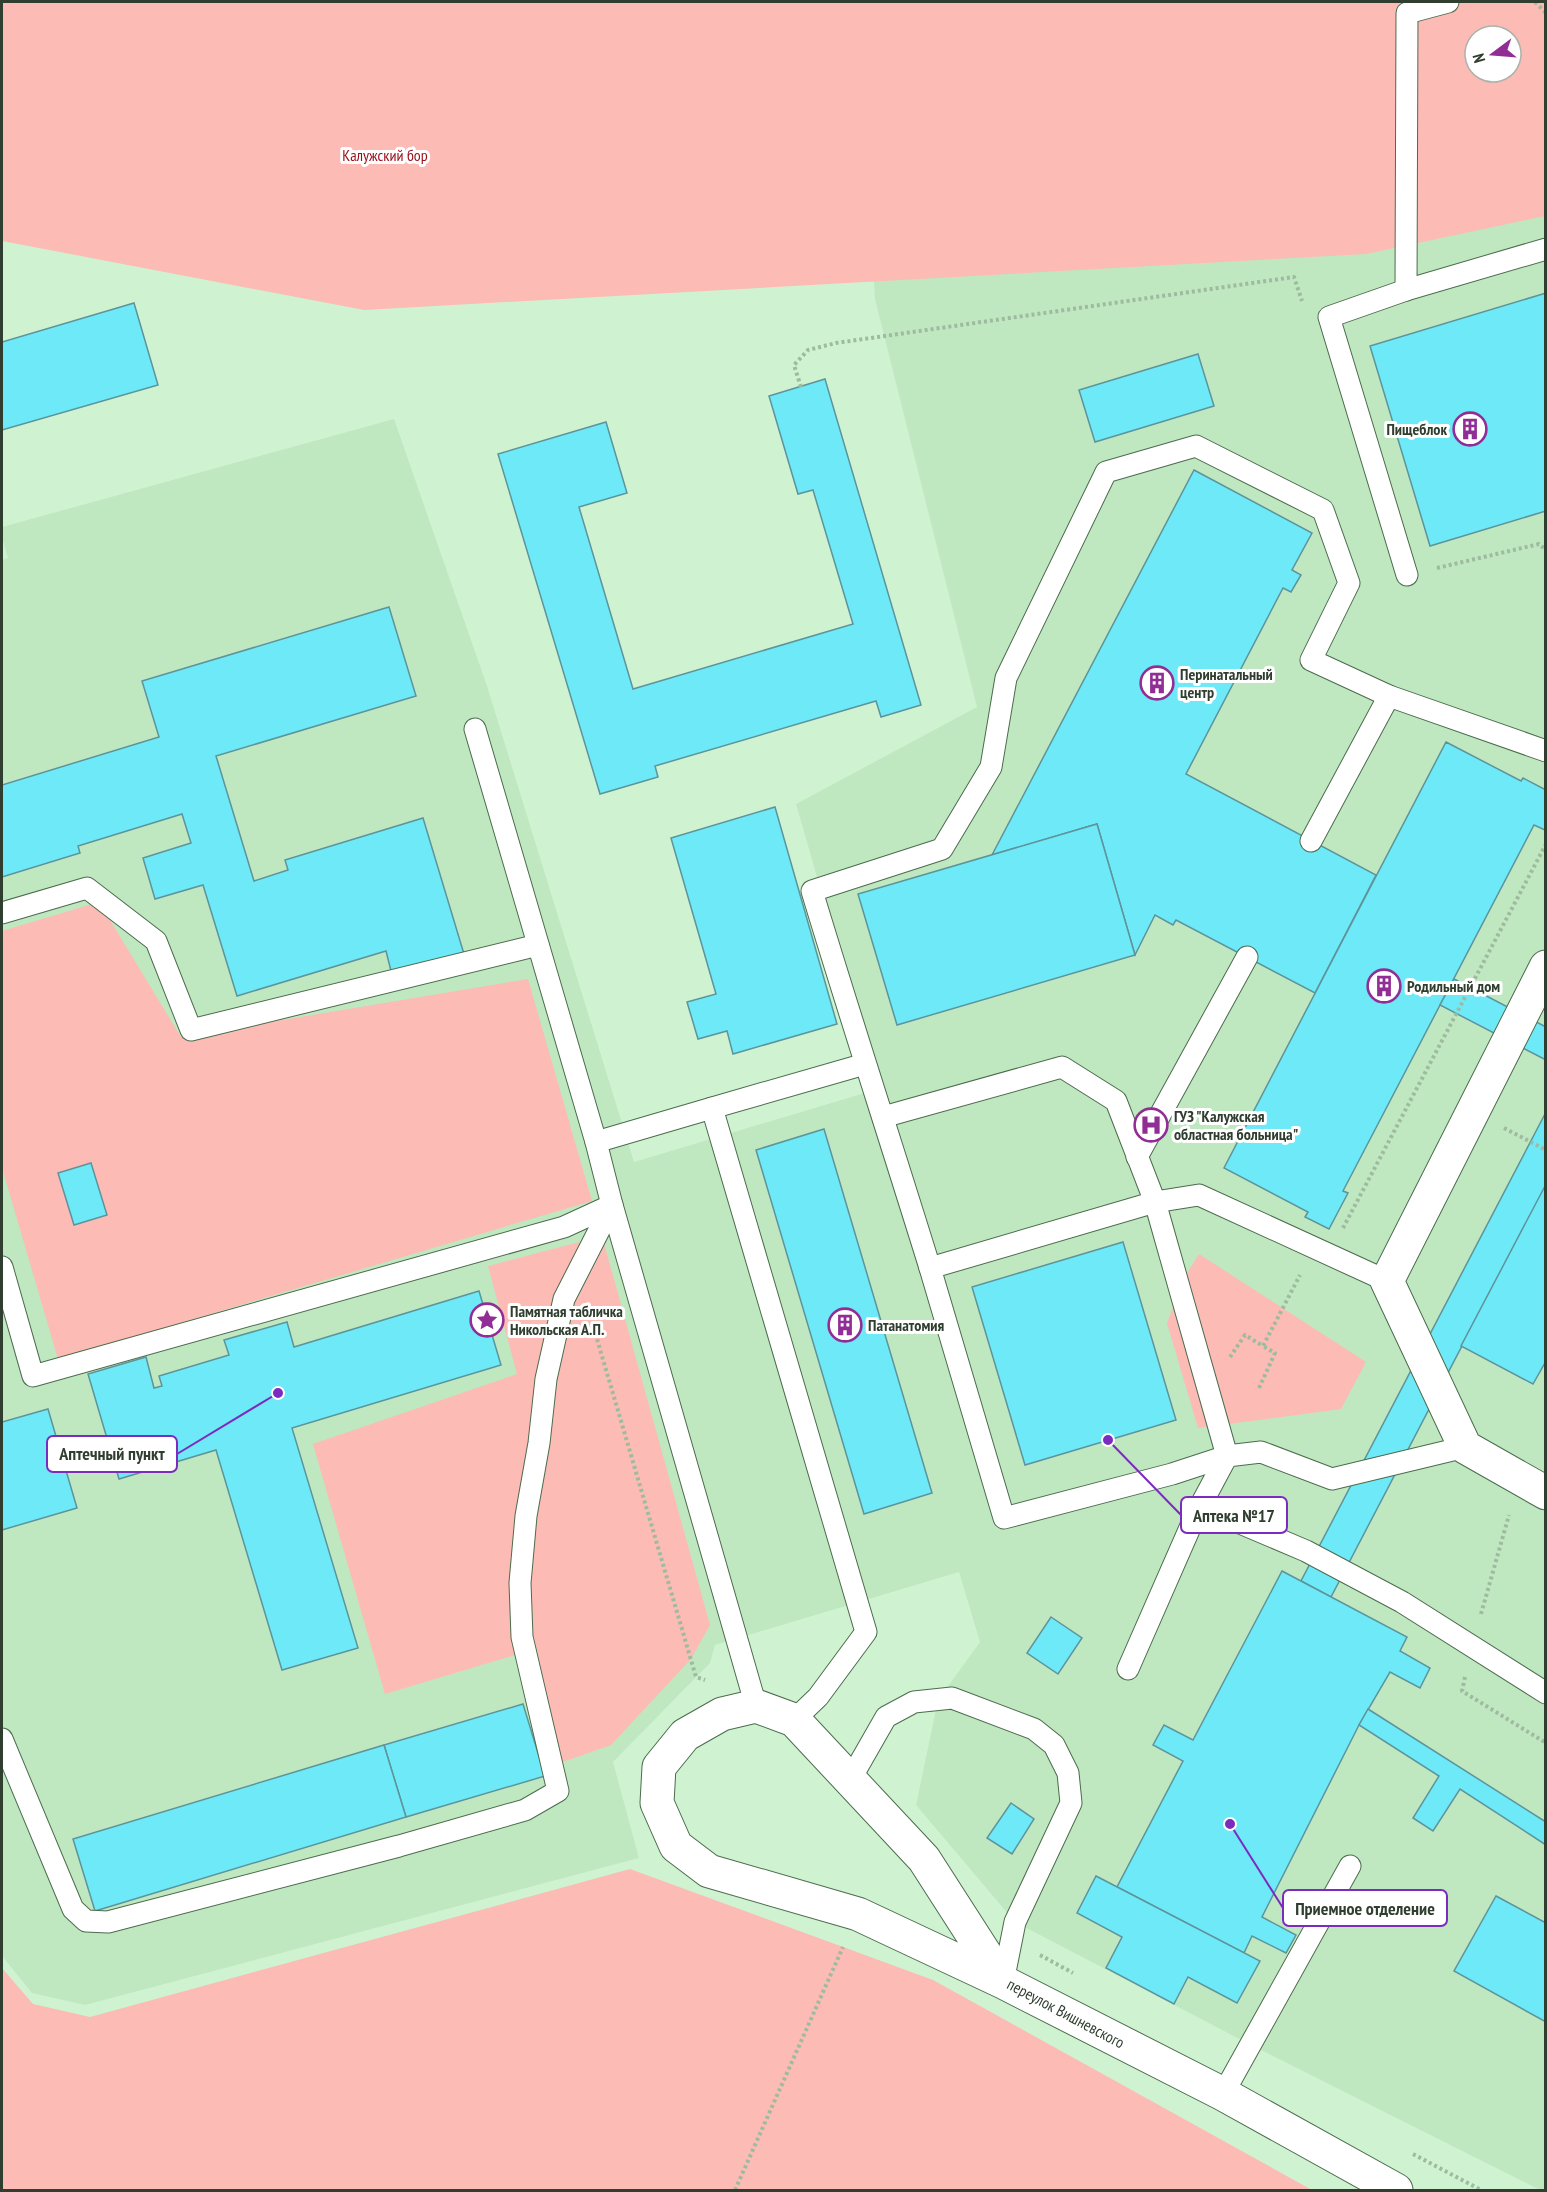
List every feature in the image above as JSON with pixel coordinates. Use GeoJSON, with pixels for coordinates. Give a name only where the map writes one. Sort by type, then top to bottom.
{"type":"FeatureCollection","features":[{"type":"Feature","properties":{"kind":"street"},"geometry":{"type":"LineString","coordinates":[[1545,967],[1387,1281],[1465,1447],[1545,1493]]}},
{"type":"Feature","properties":{"kind":"street"},"geometry":{"type":"LineString","coordinates":[[756,1706],[722,1714],[685,1735],[659,1767],[657,1803],[676,1846],[709,1871],[858,1914],[1003,1982]]}},
{"type":"Feature","properties":{"kind":"street","name":"переулок Вишневского"},"geometry":{"type":"LineString","coordinates":[[756,1706],[794,1720],[924,1859],[1003,1982],[1223,2094],[1396,2190]]}},
{"type":"Feature","properties":{"kind":"lane"},"geometry":{"type":"LineString","coordinates":[[1407,290],[1405,7],[1448,2]]}},
{"type":"Feature","properties":{"kind":"lane"},"geometry":{"type":"LineString","coordinates":[[1407,575],[1329,317],[1407,290],[1545,249]]}},
{"type":"Feature","properties":{"kind":"lane"},"geometry":{"type":"LineString","coordinates":[[1465,1447],[1332,1479],[1261,1452],[1227,1456],[1172,1474],[1004,1518],[930,1268],[812,891],[942,849],[990,767],[1006,678],[1106,472],[1196,446],[1323,510],[1349,583],[1311,660],[1389,696],[1545,751]]}},
{"type":"Feature","properties":{"kind":"lane"},"geometry":{"type":"LineString","coordinates":[[1311,841],[1389,696]]}},
{"type":"Feature","properties":{"kind":"lane"},"geometry":{"type":"LineString","coordinates":[[475,729],[596,1142],[612,1206],[756,1706]]}},
{"type":"Feature","properties":{"kind":"lane"},"geometry":{"type":"LineString","coordinates":[[2,913],[87,888],[156,941],[191,1030],[538,945]]}},
{"type":"Feature","properties":{"kind":"lane"},"geometry":{"type":"LineString","coordinates":[[1137,1157],[1247,957]]}},
{"type":"Feature","properties":{"kind":"lane"},"geometry":{"type":"LineString","coordinates":[[596,1142],[865,1064]]}},
{"type":"Feature","properties":{"kind":"lane"},"geometry":{"type":"LineString","coordinates":[[883,1117],[1062,1067],[1116,1101],[1155,1202],[1227,1456],[1196,1514],[1128,1669]]}},
{"type":"Feature","properties":{"kind":"lane"},"geometry":{"type":"LineString","coordinates":[[712,1108],[866,1632],[818,1697],[794,1720]]}},
{"type":"Feature","properties":{"kind":"lane"},"geometry":{"type":"LineString","coordinates":[[930,1268],[1155,1202],[1199,1195],[1387,1281]]}},
{"type":"Feature","properties":{"kind":"lane"},"geometry":{"type":"LineString","coordinates":[[2,1267],[33,1376],[564,1227],[612,1206]]}},
{"type":"Feature","properties":{"kind":"lane"},"geometry":{"type":"LineString","coordinates":[[2,1739],[73,1909],[86,1922],[108,1922],[399,1846],[525,1810],[558,1791],[522,1637],[520,1584],[526,1516],[539,1443],[546,1378],[564,1299],[612,1206]]}},
{"type":"Feature","properties":{"kind":"lane"},"geometry":{"type":"LineString","coordinates":[[1196,1514],[1233,1520],[1306,1551],[1402,1602],[1545,1693]]}},
{"type":"Feature","properties":{"kind":"lane"},"geometry":{"type":"LineString","coordinates":[[850,1780],[886,1717],[914,1702],[952,1698],[1034,1729],[1054,1745],[1068,1773],[1071,1803],[1016,1922],[1003,1982]]}},
{"type":"Feature","properties":{"kind":"lane"},"geometry":{"type":"LineString","coordinates":[[1223,2094],[1350,1866]]}},
{"type":"Feature","properties":{"kind":"path"},"geometry":{"type":"LineString","coordinates":[[1535,2],[1545,13]]}},
{"type":"Feature","properties":{"kind":"path"},"geometry":{"type":"LineString","coordinates":[[801,387],[794,365],[808,350],[848,341],[1294,277],[1305,310]]}},
{"type":"Feature","properties":{"kind":"path"},"geometry":{"type":"LineString","coordinates":[[1407,575],[1539,544],[1545,550]]}},
{"type":"Feature","properties":{"kind":"path"},"geometry":{"type":"LineString","coordinates":[[1263,1346],[1322,1251],[1545,844]]}},
{"type":"Feature","properties":{"kind":"path"},"geometry":{"type":"LineString","coordinates":[[1471,1111],[1545,1150]]}},
{"type":"Feature","properties":{"kind":"path"},"geometry":{"type":"LineString","coordinates":[[578,1273],[696,1677],[711,1682],[745,1664]]}},
{"type":"Feature","properties":{"kind":"path"},"geometry":{"type":"LineString","coordinates":[[1208,1392],[1245,1335],[1275,1353],[1259,1388]]}},
{"type":"Feature","properties":{"kind":"path"},"geometry":{"type":"LineString","coordinates":[[735,2190],[858,1914]]}},
{"type":"Feature","properties":{"kind":"path"},"geometry":{"type":"LineString","coordinates":[[1011,1940],[1073,1973]]}},
{"type":"Feature","properties":{"kind":"path"},"geometry":{"type":"LineString","coordinates":[[1408,2151],[1481,2190]]}},
{"type":"Feature","properties":{"kind":"shaded area","name":"ГУЗ \"Калужская областная больница\""},"geometry":{"type":"Polygon","coordinates":[[[858,2],[1545,2],[1545,2190],[1540,2190],[1249,2044],[1015,1922],[916,1805],[938,1700],[980,1642],[959,1572],[715,1645],[710,1663],[613,1762],[639,1858],[85,2005],[32,1993],[2,1956],[2,560],[8,558],[2,537],[2,527],[394,419],[487,686],[634,1162],[878,1089],[796,804],[977,707],[875,299],[858,2]]]}},
{"type":"Feature","properties":{"kind":"green space","name":"Калужский бор"},"geometry":{"type":"Polygon","coordinates":[[[2,2],[1545,2],[1545,216],[1366,254],[364,310],[2,241],[2,2]]]}},
{"type":"Feature","properties":{"kind":"green space"},"geometry":{"type":"Polygon","coordinates":[[[99,902],[181,1037],[528,979],[592,1201],[58,1359],[2,1168],[2,931],[99,902]]]}},
{"type":"Feature","properties":{"kind":"green space"},"geometry":{"type":"Polygon","coordinates":[[[602,1236],[710,1625],[691,1659],[611,1745],[554,1765],[522,1653],[385,1694],[313,1444],[517,1374],[488,1266],[602,1236]]]}},
{"type":"Feature","properties":{"kind":"green space"},"geometry":{"type":"Polygon","coordinates":[[[1199,1254],[1366,1362],[1341,1409],[1198,1428],[1167,1323],[1184,1278],[1199,1254]]]}},
{"type":"Feature","properties":{"kind":"green space"},"geometry":{"type":"Polygon","coordinates":[[[630,1869],[933,1980],[1312,2190],[2,2190],[2,1968],[33,2004],[90,2017],[630,1869]]]}},
{"type":"Feature","properties":{"kind":"building","name":"Пищеблок"},"geometry":{"type":"Polygon","coordinates":[[[1546,293],[1546,511],[1430,546],[1370,346],[1546,293]]]}},
{"type":"Feature","properties":{"kind":"building"},"geometry":{"type":"Polygon","coordinates":[[[134,303],[158,385],[2,430],[2,342],[134,303]]]}},
{"type":"Feature","properties":{"kind":"building"},"geometry":{"type":"Polygon","coordinates":[[[1198,354],[1214,406],[1095,442],[1079,390],[1198,354]]]}},
{"type":"Feature","properties":{"kind":"building"},"geometry":{"type":"Polygon","coordinates":[[[825,379],[921,705],[881,717],[876,701],[655,766],[658,777],[600,794],[498,454],[606,422],[627,493],[579,507],[633,689],[853,624],[813,490],[798,494],[769,396],[825,379]]]}},
{"type":"Feature","properties":{"kind":"building","name":"Перинатальный центр"},"geometry":{"type":"Polygon","coordinates":[[[1194,470],[1312,533],[1292,570],[1301,575],[1291,592],[1283,588],[1186,774],[1376,875],[1315,993],[1176,920],[1173,925],[1155,915],[1135,955],[1097,824],[992,855],[1194,470]]]}},
{"type":"Feature","properties":{"kind":"building"},"geometry":{"type":"Polygon","coordinates":[[[389,607],[416,696],[216,756],[254,881],[288,870],[285,860],[423,818],[464,954],[392,975],[386,951],[237,996],[203,885],[155,899],[143,858],[191,843],[182,814],[78,846],[80,853],[2,877],[2,785],[159,737],[142,681],[389,607]]]}},
{"type":"Feature","properties":{"kind":"building","name":"Родильный дом"},"geometry":{"type":"Polygon","coordinates":[[[1446,742],[1521,781],[1523,778],[1546,790],[1546,828],[1545,830],[1534,825],[1343,1191],[1348,1193],[1329,1229],[1305,1217],[1308,1212],[1224,1168],[1446,742]]]}},
{"type":"Feature","properties":{"kind":"building"},"geometry":{"type":"Polygon","coordinates":[[[775,807],[837,1024],[733,1054],[727,1031],[698,1039],[687,1002],[716,994],[671,838],[775,807]]]}},
{"type":"Feature","properties":{"kind":"building"},"geometry":{"type":"Polygon","coordinates":[[[1097,824],[1135,955],[897,1025],[858,894],[1097,824]]]}},
{"type":"Feature","properties":{"kind":"building"},"geometry":{"type":"Polygon","coordinates":[[[1454,979],[1546,1027],[1546,1060],[1440,1005],[1454,979]]]}},
{"type":"Feature","properties":{"kind":"building"},"geometry":{"type":"Polygon","coordinates":[[[1546,1112],[1546,1185],[1331,1597],[1301,1581],[1546,1112]]]}},
{"type":"Feature","properties":{"kind":"building","name":"Патанатомия"},"geometry":{"type":"Polygon","coordinates":[[[824,1129],[932,1493],[864,1514],[756,1150],[824,1129]]]}},
{"type":"Feature","properties":{"kind":"building"},"geometry":{"type":"Polygon","coordinates":[[[91,1163],[107,1215],[74,1225],[58,1173],[91,1163]]]}},
{"type":"Feature","properties":{"kind":"building"},"geometry":{"type":"Polygon","coordinates":[[[1545,1186],[1546,1361],[1533,1384],[1461,1346],[1545,1186]]]}},
{"type":"Feature","properties":{"kind":"building"},"geometry":{"type":"Polygon","coordinates":[[[1123,1242],[1176,1420],[1025,1465],[972,1287],[1123,1242]]]}},
{"type":"Feature","properties":{"kind":"building"},"geometry":{"type":"Polygon","coordinates":[[[479,1291],[501,1365],[292,1428],[358,1648],[282,1670],[216,1450],[119,1479],[88,1374],[146,1357],[154,1388],[162,1386],[159,1376],[229,1355],[224,1340],[287,1322],[294,1347],[479,1291]]]}},
{"type":"Feature","properties":{"kind":"building"},"geometry":{"type":"Polygon","coordinates":[[[48,1409],[77,1508],[2,1530],[2,1422],[48,1409]]]}},
{"type":"Feature","properties":{"kind":"building"},"geometry":{"type":"Polygon","coordinates":[[[1282,1571],[1407,1637],[1400,1651],[1430,1668],[1420,1688],[1390,1672],[1359,1725],[1262,1917],[1296,1935],[1286,1953],[1252,1936],[1244,1953],[1117,1887],[1183,1761],[1153,1745],[1164,1725],[1193,1740],[1282,1571]]]}},
{"type":"Feature","properties":{"kind":"building"},"geometry":{"type":"Polygon","coordinates":[[[1051,1617],[1082,1638],[1058,1674],[1027,1653],[1051,1617]]]}},
{"type":"Feature","properties":{"kind":"building"},"geometry":{"type":"Polygon","coordinates":[[[523,1704],[545,1776],[406,1817],[384,1745],[523,1704]]]}},
{"type":"Feature","properties":{"kind":"building"},"geometry":{"type":"Polygon","coordinates":[[[1368,1709],[1546,1822],[1546,1845],[1460,1789],[1433,1831],[1413,1818],[1439,1776],[1359,1725],[1368,1709]]]}},
{"type":"Feature","properties":{"kind":"building"},"geometry":{"type":"Polygon","coordinates":[[[384,1745],[406,1817],[95,1911],[73,1839],[384,1745]]]}},
{"type":"Feature","properties":{"kind":"building"},"geometry":{"type":"Polygon","coordinates":[[[1011,1803],[1034,1819],[1012,1854],[987,1838],[1011,1803]]]}},
{"type":"Feature","properties":{"kind":"building"},"geometry":{"type":"Polygon","coordinates":[[[1096,1876],[1260,1961],[1237,2003],[1188,1977],[1174,2004],[1106,1968],[1122,1937],[1077,1913],[1096,1876]]]}},
{"type":"Feature","properties":{"kind":"building"},"geometry":{"type":"Polygon","coordinates":[[[1496,1896],[1546,1923],[1546,2022],[1454,1971],[1496,1896]]]}},
{"type":"Feature","properties":{"kind":"place","name":"Пищеблок"},"geometry":{"type":"Point","coordinates":[1470,429]}},
{"type":"Feature","properties":{"kind":"place","name":"Перинатальный центр"},"geometry":{"type":"Point","coordinates":[1157,683]}},
{"type":"Feature","properties":{"kind":"place","name":"Родильный дом"},"geometry":{"type":"Point","coordinates":[1384,986]}},
{"type":"Feature","properties":{"kind":"place","name":"ГУЗ \"Калужская областная больница\""},"geometry":{"type":"Point","coordinates":[1151,1125]}},
{"type":"Feature","properties":{"kind":"place","name":"Памятная табличка Никольская А.П."},"geometry":{"type":"Point","coordinates":[487,1320]}},
{"type":"Feature","properties":{"kind":"place","name":"Патанатомия"},"geometry":{"type":"Point","coordinates":[845,1325]}},
{"type":"Feature","properties":{"kind":"place","name":"Аптечный пункт"},"geometry":{"type":"Point","coordinates":[278,1393]}},
{"type":"Feature","properties":{"kind":"place","name":"Аптека №17"},"geometry":{"type":"Point","coordinates":[1108,1440]}},
{"type":"Feature","properties":{"kind":"place","name":"Приемное отделение"},"geometry":{"type":"Point","coordinates":[1230,1824]}}]}
